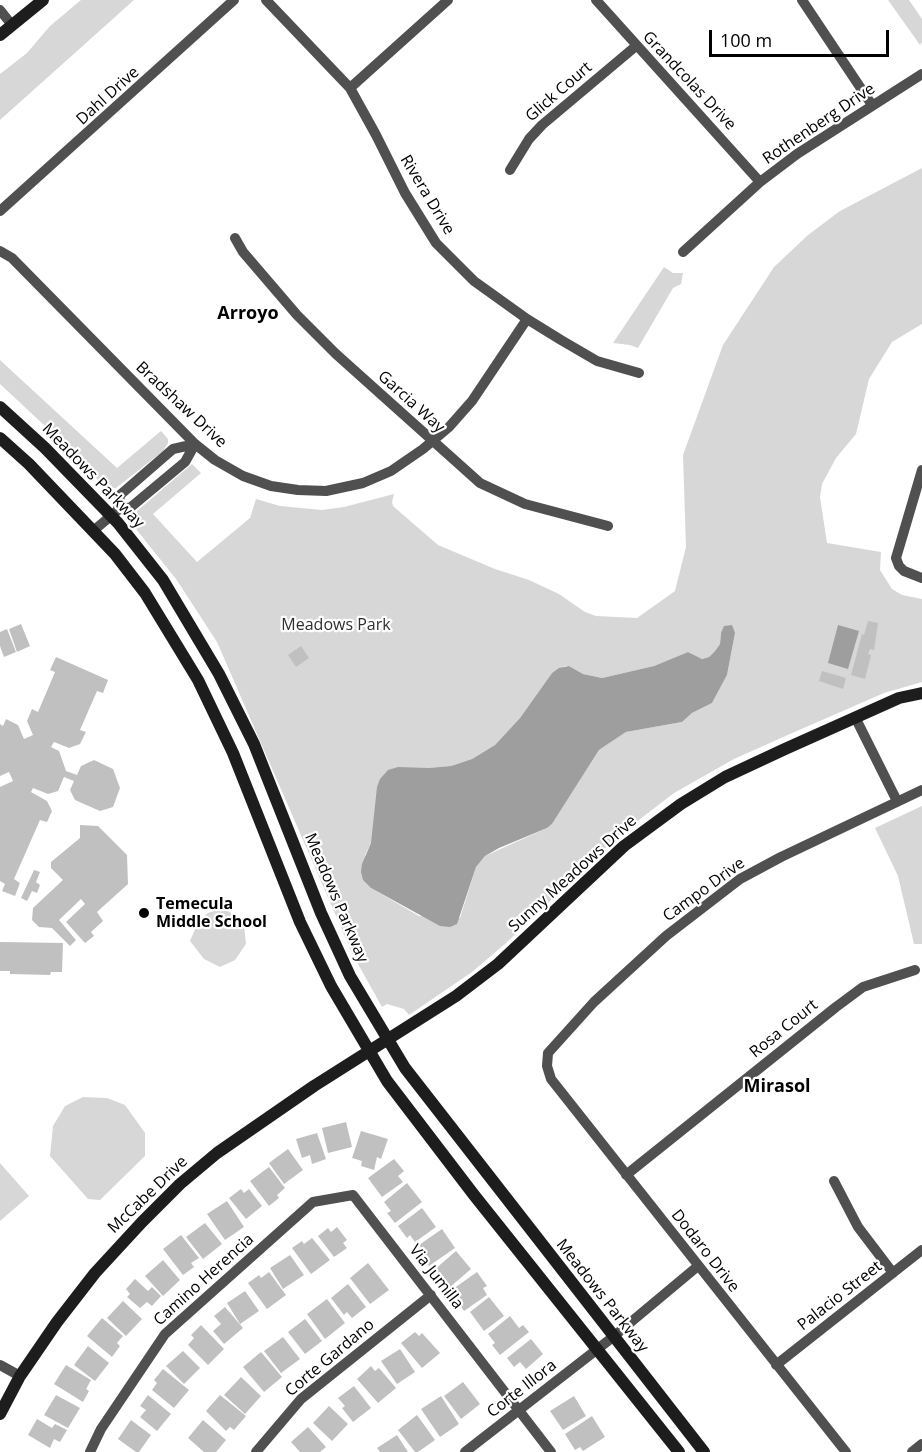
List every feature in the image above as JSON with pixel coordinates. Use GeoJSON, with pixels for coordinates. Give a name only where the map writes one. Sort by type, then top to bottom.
{"type":"FeatureCollection","features":[{"type":"Feature","properties":{"kind":"main road"},"geometry":{"type":"LineString","coordinates":[[0,35],[43,0]]}},
{"type":"Feature","properties":{"kind":"main road","name":"Meadows Parkway"},"geometry":{"type":"LineString","coordinates":[[0,407],[115,513],[163,580],[219,674],[254,744],[321,913],[350,976],[387,1039],[405,1068],[704,1452]]}},
{"type":"Feature","properties":{"kind":"main road"},"geometry":{"type":"LineString","coordinates":[[0,438],[29,464],[115,554],[145,593],[198,680],[233,753],[300,922],[331,986],[387,1081],[679,1452]]}},
{"type":"Feature","properties":{"kind":"main road","name":"Sunny Meadows Drive"},"geometry":{"type":"LineString","coordinates":[[369,1051],[456,996],[498,964],[624,846],[681,804],[725,777],[855,717],[899,698],[922,693]]}},
{"type":"Feature","properties":{"kind":"main road","name":"McCabe Drive"},"geometry":{"type":"LineString","coordinates":[[0,1414],[20,1376],[57,1322],[95,1273],[180,1184],[262,1120],[369,1051]]}},
{"type":"Feature","properties":{"kind":"street","name":"Dahl Drive"},"geometry":{"type":"LineString","coordinates":[[0,211],[234,0]]}},
{"type":"Feature","properties":{"kind":"street","name":"Rivera Drive"},"geometry":{"type":"LineString","coordinates":[[266,0],[350,88],[405,193],[436,243],[474,281],[527,319],[597,361],[639,373]]}},
{"type":"Feature","properties":{"kind":"street"},"geometry":{"type":"LineString","coordinates":[[350,88],[448,0]]}},
{"type":"Feature","properties":{"kind":"street","name":"Grandcolas Drive"},"geometry":{"type":"LineString","coordinates":[[596,0],[760,182]]}},
{"type":"Feature","properties":{"kind":"street"},"geometry":{"type":"LineString","coordinates":[[802,0],[872,105]]}},
{"type":"Feature","properties":{"kind":"street"},"geometry":{"type":"LineString","coordinates":[[0,10],[12,25]]}},
{"type":"Feature","properties":{"kind":"street","name":"Glick Court"},"geometry":{"type":"LineString","coordinates":[[510,170],[529,139],[542,125],[636,46]]}},
{"type":"Feature","properties":{"kind":"street","name":"Rothenberg Drive"},"geometry":{"type":"LineString","coordinates":[[683,252],[760,182],[797,153],[922,74]]}},
{"type":"Feature","properties":{"kind":"street","name":"Garcia Way"},"geometry":{"type":"LineString","coordinates":[[235,238],[243,252],[297,315],[336,354],[480,483],[525,504],[608,526]]}},
{"type":"Feature","properties":{"kind":"street","name":"Bradshaw Drive"},"geometry":{"type":"LineString","coordinates":[[0,251],[12,258],[195,444],[215,460],[243,476],[271,486],[326,491],[363,483],[390,471],[448,428],[472,401],[527,319]]}},
{"type":"Feature","properties":{"kind":"street"},"geometry":{"type":"LineString","coordinates":[[115,513],[120,495],[173,449],[195,444]]}},
{"type":"Feature","properties":{"kind":"street"},"geometry":{"type":"LineString","coordinates":[[93,531],[115,513],[131,507],[184,462],[195,444]]}},
{"type":"Feature","properties":{"kind":"street"},"geometry":{"type":"LineString","coordinates":[[922,470],[896,558],[904,571],[922,578]]}},
{"type":"Feature","properties":{"kind":"street"},"geometry":{"type":"LineString","coordinates":[[855,717],[897,801]]}},
{"type":"Feature","properties":{"kind":"street","name":"Campo Drive"},"geometry":{"type":"LineString","coordinates":[[547,1066],[548,1053],[594,1002],[666,936],[703,906],[740,879],[781,857],[922,790]]}},
{"type":"Feature","properties":{"kind":"street","name":"Rosa Court"},"geometry":{"type":"LineString","coordinates":[[626,1175],[863,987],[915,970]]}},
{"type":"Feature","properties":{"kind":"street","name":"Dodaro Drive"},"geometry":{"type":"LineString","coordinates":[[547,1066],[551,1079],[846,1452]]}},
{"type":"Feature","properties":{"kind":"street"},"geometry":{"type":"LineString","coordinates":[[834,1181],[858,1227],[894,1273]]}},
{"type":"Feature","properties":{"kind":"street","name":"Via Jumilla"},"geometry":{"type":"LineString","coordinates":[[313,1202],[353,1195],[551,1452]]}},
{"type":"Feature","properties":{"kind":"street","name":"Camino Herencia"},"geometry":{"type":"LineString","coordinates":[[90,1452],[101,1429],[165,1334],[313,1202]]}},
{"type":"Feature","properties":{"kind":"street","name":"Palacio Street"},"geometry":{"type":"LineString","coordinates":[[776,1365],[922,1250]]}},
{"type":"Feature","properties":{"kind":"street","name":"Corte Illora"},"geometry":{"type":"LineString","coordinates":[[465,1452],[613,1337],[698,1266]]}},
{"type":"Feature","properties":{"kind":"street","name":"Corte Gardano"},"geometry":{"type":"LineString","coordinates":[[256,1452],[301,1399],[430,1294]]}},
{"type":"Feature","properties":{"kind":"street"},"geometry":{"type":"LineString","coordinates":[[0,1365],[20,1376]]}},
{"type":"Feature","properties":{"kind":"street"},"geometry":{"type":"LineString","coordinates":[[912,1452],[922,1444]]}},
{"type":"Feature","properties":{"kind":"green space"},"geometry":{"type":"Polygon","coordinates":[[[81,0],[134,0],[0,120],[0,74],[27,53],[50,26],[81,0]]]}},
{"type":"Feature","properties":{"kind":"green space"},"geometry":{"type":"Polygon","coordinates":[[[888,0],[909,0],[922,19],[920,45],[888,0]]]}},
{"type":"Feature","properties":{"kind":"green space","name":"Meadows Park"},"geometry":{"type":"Polygon","coordinates":[[[922,168],[922,324],[892,342],[869,379],[856,434],[836,458],[822,484],[820,497],[827,543],[881,552],[880,570],[892,589],[902,595],[922,599],[922,682],[884,693],[734,759],[674,793],[618,836],[505,944],[472,972],[409,1015],[404,1009],[387,1004],[382,1007],[353,955],[217,642],[176,579],[136,529],[134,523],[137,511],[192,464],[201,473],[153,514],[197,562],[250,518],[256,499],[280,506],[322,510],[344,507],[394,494],[393,506],[438,545],[495,569],[529,580],[559,594],[585,612],[596,616],[637,618],[675,591],[686,547],[683,455],[723,345],[774,267],[808,235],[840,211],[922,168]],[[721,633],[720,644],[715,651],[709,657],[701,659],[688,652],[654,666],[602,678],[583,674],[569,666],[552,673],[520,718],[495,745],[472,759],[451,766],[428,768],[371,843],[365,855],[371,888],[419,916],[460,918],[476,867],[485,856],[552,824],[599,750],[626,732],[682,722],[692,713],[712,703],[727,675],[735,633],[721,633]]]}},
{"type":"Feature","properties":{"kind":"green space"},"geometry":{"type":"Polygon","coordinates":[[[664,267],[673,273],[683,273],[681,284],[673,288],[638,348],[613,343],[664,267]]]}},
{"type":"Feature","properties":{"kind":"green space"},"geometry":{"type":"Polygon","coordinates":[[[0,360],[117,468],[161,431],[168,439],[168,443],[163,451],[116,488],[103,488],[89,467],[0,384],[0,360]]]}},
{"type":"Feature","properties":{"kind":"green space"},"geometry":{"type":"Polygon","coordinates":[[[922,806],[922,944],[914,944],[898,876],[875,828],[922,806]]]}},
{"type":"Feature","properties":{"kind":"green space"},"geometry":{"type":"Polygon","coordinates":[[[222,908],[235,915],[244,925],[246,944],[235,960],[220,967],[204,959],[190,941],[199,920],[208,913],[222,908]]]}},
{"type":"Feature","properties":{"kind":"green space"},"geometry":{"type":"Polygon","coordinates":[[[83,1097],[107,1098],[125,1105],[145,1133],[145,1156],[100,1200],[88,1199],[50,1156],[53,1126],[65,1106],[83,1097]]]}},
{"type":"Feature","properties":{"kind":"green space"},"geometry":{"type":"Polygon","coordinates":[[[0,1163],[29,1196],[0,1221],[0,1163]]]}},
{"type":"Feature","properties":{"kind":"shaded area"},"geometry":{"type":"Polygon","coordinates":[[[732,625],[735,633],[727,675],[712,703],[692,713],[682,722],[626,732],[599,750],[552,824],[499,848],[485,856],[476,867],[457,924],[450,927],[440,926],[371,888],[363,880],[362,864],[371,843],[377,787],[380,779],[388,770],[398,767],[451,766],[472,759],[495,745],[520,718],[552,673],[559,668],[569,666],[583,674],[602,678],[654,666],[688,652],[702,659],[709,657],[720,644],[724,626],[732,625]]]}},
{"type":"Feature","properties":{"kind":"shaded area"},"geometry":{"type":"Polygon","coordinates":[[[838,625],[859,631],[848,669],[828,663],[838,625]]]}},
{"type":"Feature","properties":{"kind":"building"},"geometry":{"type":"Polygon","coordinates":[[[868,621],[878,623],[874,650],[870,649],[868,654],[871,655],[865,679],[851,675],[862,634],[864,635],[868,621]]]}},
{"type":"Feature","properties":{"kind":"building"},"geometry":{"type":"Polygon","coordinates":[[[21,624],[30,646],[17,652],[9,629],[21,624]]]}},
{"type":"Feature","properties":{"kind":"building"},"geometry":{"type":"Polygon","coordinates":[[[7,629],[16,652],[4,657],[0,646],[0,632],[7,629]]]}},
{"type":"Feature","properties":{"kind":"building"},"geometry":{"type":"Polygon","coordinates":[[[301,646],[309,658],[296,667],[288,655],[301,646]]]}},
{"type":"Feature","properties":{"kind":"building"},"geometry":{"type":"Polygon","coordinates":[[[56,657],[108,680],[103,693],[97,691],[80,730],[86,732],[80,744],[69,748],[54,742],[51,747],[59,751],[66,771],[77,775],[81,766],[94,760],[113,769],[120,788],[113,807],[100,811],[75,800],[70,790],[74,781],[64,777],[58,791],[48,794],[33,788],[31,792],[47,801],[52,811],[47,822],[40,820],[14,879],[20,883],[15,896],[2,891],[5,884],[0,881],[0,787],[13,781],[9,772],[0,776],[0,724],[3,726],[6,719],[18,725],[24,739],[33,735],[27,721],[32,709],[38,712],[55,672],[50,670],[56,657]]]}},
{"type":"Feature","properties":{"kind":"building"},"geometry":{"type":"Polygon","coordinates":[[[822,671],[846,678],[843,689],[819,681],[822,671]]]}},
{"type":"Feature","properties":{"kind":"building"},"geometry":{"type":"Polygon","coordinates":[[[80,825],[98,826],[127,855],[128,884],[97,912],[103,921],[91,932],[94,936],[85,943],[66,922],[85,904],[81,899],[59,920],[76,940],[70,946],[52,928],[39,927],[32,920],[33,908],[63,880],[51,868],[51,862],[80,838],[80,825]]]}},
{"type":"Feature","properties":{"kind":"building"},"geometry":{"type":"Polygon","coordinates":[[[34,870],[40,872],[36,882],[40,885],[37,893],[32,891],[27,901],[21,898],[34,870]]]}},
{"type":"Feature","properties":{"kind":"building"},"geometry":{"type":"Polygon","coordinates":[[[0,942],[63,943],[62,972],[51,972],[50,975],[10,974],[10,971],[0,971],[0,942]]]}},
{"type":"Feature","properties":{"kind":"building"},"geometry":{"type":"Polygon","coordinates":[[[346,1122],[352,1147],[328,1153],[322,1128],[346,1122]]]}},
{"type":"Feature","properties":{"kind":"building"},"geometry":{"type":"Polygon","coordinates":[[[361,1131],[388,1139],[381,1159],[377,1157],[374,1170],[361,1166],[362,1161],[352,1158],[361,1131]]]}},
{"type":"Feature","properties":{"kind":"building"},"geometry":{"type":"Polygon","coordinates":[[[317,1133],[326,1159],[312,1164],[310,1155],[302,1158],[296,1139],[317,1133]]]}},
{"type":"Feature","properties":{"kind":"building"},"geometry":{"type":"Polygon","coordinates":[[[288,1149],[303,1170],[284,1184],[269,1163],[288,1149]]]}},
{"type":"Feature","properties":{"kind":"building"},"geometry":{"type":"Polygon","coordinates":[[[394,1159],[404,1171],[398,1176],[403,1182],[382,1197],[368,1178],[394,1159]]]}},
{"type":"Feature","properties":{"kind":"building"},"geometry":{"type":"Polygon","coordinates":[[[269,1167],[285,1188],[277,1195],[279,1198],[269,1206],[250,1181],[269,1167]]]}},
{"type":"Feature","properties":{"kind":"building"},"geometry":{"type":"Polygon","coordinates":[[[407,1183],[422,1202],[395,1223],[387,1213],[391,1211],[384,1202],[407,1183]]]}},
{"type":"Feature","properties":{"kind":"building"},"geometry":{"type":"Polygon","coordinates":[[[241,1189],[244,1193],[249,1189],[262,1206],[246,1219],[229,1198],[241,1189]]]}},
{"type":"Feature","properties":{"kind":"building"},"geometry":{"type":"Polygon","coordinates":[[[227,1201],[244,1227],[225,1240],[207,1214],[227,1201]]]}},
{"type":"Feature","properties":{"kind":"building"},"geometry":{"type":"Polygon","coordinates":[[[422,1208],[436,1227],[415,1242],[410,1235],[407,1238],[398,1226],[422,1208]]]}},
{"type":"Feature","properties":{"kind":"building"},"geometry":{"type":"Polygon","coordinates":[[[205,1223],[222,1244],[203,1259],[186,1237],[205,1223]]]}},
{"type":"Feature","properties":{"kind":"building"},"geometry":{"type":"Polygon","coordinates":[[[337,1227],[347,1240],[343,1243],[347,1248],[334,1257],[318,1236],[328,1228],[331,1232],[337,1227]]]}},
{"type":"Feature","properties":{"kind":"building"},"geometry":{"type":"Polygon","coordinates":[[[442,1229],[455,1248],[429,1266],[423,1257],[426,1255],[419,1245],[442,1229]]]}},
{"type":"Feature","properties":{"kind":"building"},"geometry":{"type":"Polygon","coordinates":[[[181,1235],[199,1258],[191,1263],[194,1267],[183,1275],[163,1249],[181,1235]]]}},
{"type":"Feature","properties":{"kind":"building"},"geometry":{"type":"Polygon","coordinates":[[[312,1238],[330,1260],[311,1274],[292,1248],[312,1238]]]}},
{"type":"Feature","properties":{"kind":"building"},"geometry":{"type":"Polygon","coordinates":[[[456,1251],[471,1269],[449,1288],[434,1270],[456,1251]]]}},
{"type":"Feature","properties":{"kind":"building"},"geometry":{"type":"Polygon","coordinates":[[[290,1255],[304,1275],[283,1289],[270,1268],[290,1255]]]}},
{"type":"Feature","properties":{"kind":"building"},"geometry":{"type":"Polygon","coordinates":[[[163,1260],[180,1280],[163,1296],[145,1276],[163,1260]]]}},
{"type":"Feature","properties":{"kind":"building"},"geometry":{"type":"Polygon","coordinates":[[[368,1263],[389,1290],[370,1304],[350,1278],[368,1263]]]}},
{"type":"Feature","properties":{"kind":"building"},"geometry":{"type":"Polygon","coordinates":[[[269,1272],[286,1295],[267,1309],[248,1283],[259,1275],[261,1278],[269,1272]]]}},
{"type":"Feature","properties":{"kind":"building"},"geometry":{"type":"Polygon","coordinates":[[[477,1272],[487,1286],[483,1288],[487,1295],[464,1311],[453,1289],[477,1272]]]}},
{"type":"Feature","properties":{"kind":"building"},"geometry":{"type":"Polygon","coordinates":[[[135,1279],[148,1291],[152,1287],[161,1296],[152,1306],[147,1302],[140,1308],[127,1297],[130,1294],[126,1289],[135,1279]]]}},
{"type":"Feature","properties":{"kind":"building"},"geometry":{"type":"Polygon","coordinates":[[[348,1284],[366,1307],[352,1318],[347,1312],[344,1315],[331,1298],[348,1284]]]}},
{"type":"Feature","properties":{"kind":"building"},"geometry":{"type":"Polygon","coordinates":[[[245,1291],[259,1311],[240,1324],[227,1303],[245,1291]]]}},
{"type":"Feature","properties":{"kind":"building"},"geometry":{"type":"Polygon","coordinates":[[[489,1297],[504,1316],[484,1331],[470,1312],[489,1297]]]}},
{"type":"Feature","properties":{"kind":"building"},"geometry":{"type":"Polygon","coordinates":[[[327,1299],[345,1323],[325,1339],[307,1314],[327,1299]]]}},
{"type":"Feature","properties":{"kind":"building"},"geometry":{"type":"Polygon","coordinates":[[[123,1301],[142,1319],[126,1336],[107,1318],[123,1301]]]}},
{"type":"Feature","properties":{"kind":"building"},"geometry":{"type":"Polygon","coordinates":[[[225,1307],[243,1328],[224,1344],[213,1331],[221,1324],[214,1316],[225,1307]]]}},
{"type":"Feature","properties":{"kind":"building"},"geometry":{"type":"Polygon","coordinates":[[[510,1316],[519,1328],[523,1325],[529,1332],[500,1355],[492,1345],[495,1343],[488,1334],[510,1316]]]}},
{"type":"Feature","properties":{"kind":"building"},"geometry":{"type":"Polygon","coordinates":[[[102,1318],[123,1336],[117,1343],[120,1346],[112,1357],[87,1336],[102,1318]]]}},
{"type":"Feature","properties":{"kind":"building"},"geometry":{"type":"Polygon","coordinates":[[[305,1319],[322,1341],[305,1354],[288,1332],[305,1319]]]}},
{"type":"Feature","properties":{"kind":"building"},"geometry":{"type":"Polygon","coordinates":[[[201,1325],[224,1349],[208,1365],[188,1345],[194,1338],[191,1335],[201,1325]]]}},
{"type":"Feature","properties":{"kind":"building"},"geometry":{"type":"Polygon","coordinates":[[[415,1332],[419,1336],[422,1333],[440,1353],[422,1368],[401,1343],[415,1332]]]}},
{"type":"Feature","properties":{"kind":"building"},"geometry":{"type":"Polygon","coordinates":[[[283,1337],[300,1359],[281,1373],[264,1351],[283,1337]]]}},
{"type":"Feature","properties":{"kind":"building"},"geometry":{"type":"Polygon","coordinates":[[[531,1339],[543,1354],[526,1369],[520,1362],[514,1367],[507,1358],[531,1339]]]}},
{"type":"Feature","properties":{"kind":"building"},"geometry":{"type":"Polygon","coordinates":[[[88,1346],[109,1363],[95,1381],[74,1365],[88,1346]]]}},
{"type":"Feature","properties":{"kind":"building"},"geometry":{"type":"Polygon","coordinates":[[[400,1349],[415,1372],[397,1384],[381,1361],[400,1349]]]}},
{"type":"Feature","properties":{"kind":"building"},"geometry":{"type":"Polygon","coordinates":[[[183,1351],[200,1368],[184,1384],[166,1366],[183,1351]]]}},
{"type":"Feature","properties":{"kind":"building"},"geometry":{"type":"Polygon","coordinates":[[[261,1352],[282,1377],[264,1392],[243,1367],[261,1352]]]}},
{"type":"Feature","properties":{"kind":"building"},"geometry":{"type":"Polygon","coordinates":[[[66,1365],[91,1380],[86,1389],[89,1391],[83,1402],[54,1384],[66,1365]]]}},
{"type":"Feature","properties":{"kind":"building"},"geometry":{"type":"Polygon","coordinates":[[[371,1366],[375,1371],[379,1368],[396,1388],[378,1403],[357,1379],[371,1366]]]}},
{"type":"Feature","properties":{"kind":"building"},"geometry":{"type":"Polygon","coordinates":[[[163,1369],[189,1390],[174,1408],[152,1390],[157,1383],[154,1380],[163,1369]]]}},
{"type":"Feature","properties":{"kind":"building"},"geometry":{"type":"Polygon","coordinates":[[[241,1377],[261,1396],[245,1414],[224,1395],[241,1377]]]}},
{"type":"Feature","properties":{"kind":"building"},"geometry":{"type":"Polygon","coordinates":[[[463,1382],[480,1404],[461,1419],[444,1396],[463,1382]]]}},
{"type":"Feature","properties":{"kind":"building"},"geometry":{"type":"Polygon","coordinates":[[[354,1386],[371,1408],[353,1422],[342,1408],[345,1406],[338,1398],[354,1386]]]}},
{"type":"Feature","properties":{"kind":"building"},"geometry":{"type":"Polygon","coordinates":[[[56,1395],[80,1408],[68,1428],[44,1415],[56,1395]]]}},
{"type":"Feature","properties":{"kind":"building"},"geometry":{"type":"Polygon","coordinates":[[[148,1395],[171,1414],[157,1431],[140,1417],[146,1410],[140,1406],[148,1395]]]}},
{"type":"Feature","properties":{"kind":"building"},"geometry":{"type":"Polygon","coordinates":[[[220,1395],[246,1416],[234,1430],[230,1427],[226,1431],[206,1411],[220,1395]]]}},
{"type":"Feature","properties":{"kind":"building"},"geometry":{"type":"Polygon","coordinates":[[[441,1396],[459,1424],[440,1437],[421,1409],[441,1396]]]}},
{"type":"Feature","properties":{"kind":"building"},"geometry":{"type":"Polygon","coordinates":[[[574,1396],[586,1416],[563,1430],[550,1411],[574,1396]]]}},
{"type":"Feature","properties":{"kind":"building"},"geometry":{"type":"Polygon","coordinates":[[[329,1406],[348,1424],[332,1441],[313,1423],[329,1406]]]}},
{"type":"Feature","properties":{"kind":"building"},"geometry":{"type":"Polygon","coordinates":[[[417,1415],[435,1440],[415,1452],[398,1430],[417,1415]]]}},
{"type":"Feature","properties":{"kind":"building"},"geometry":{"type":"Polygon","coordinates":[[[592,1416],[605,1437],[583,1451],[580,1447],[575,1450],[565,1434],[592,1416]]]}},
{"type":"Feature","properties":{"kind":"building"},"geometry":{"type":"Polygon","coordinates":[[[37,1419],[52,1428],[55,1424],[67,1430],[60,1442],[54,1439],[50,1448],[28,1435],[37,1419]]]}},
{"type":"Feature","properties":{"kind":"building"},"geometry":{"type":"Polygon","coordinates":[[[131,1420],[151,1435],[139,1452],[118,1439],[131,1420]]]}},
{"type":"Feature","properties":{"kind":"building"},"geometry":{"type":"Polygon","coordinates":[[[203,1420],[226,1440],[216,1452],[204,1452],[188,1438],[203,1420]]]}},
{"type":"Feature","properties":{"kind":"building"},"geometry":{"type":"Polygon","coordinates":[[[308,1427],[326,1447],[320,1452],[300,1452],[291,1442],[308,1427]]]}},
{"type":"Feature","properties":{"kind":"building"},"geometry":{"type":"Polygon","coordinates":[[[397,1435],[408,1452],[380,1452],[377,1448],[397,1435]]]}},
{"type":"Feature","properties":{"kind":"place","name":"Temecula Middle School"},"geometry":{"type":"Point","coordinates":[144,913]}},
{"type":"Feature","properties":{"kind":"district","name":"Arroyo"},"geometry":{"type":"Point","coordinates":[248,314]}},
{"type":"Feature","properties":{"kind":"district","name":"Mirasol"},"geometry":{"type":"Point","coordinates":[777,1087]}}]}
